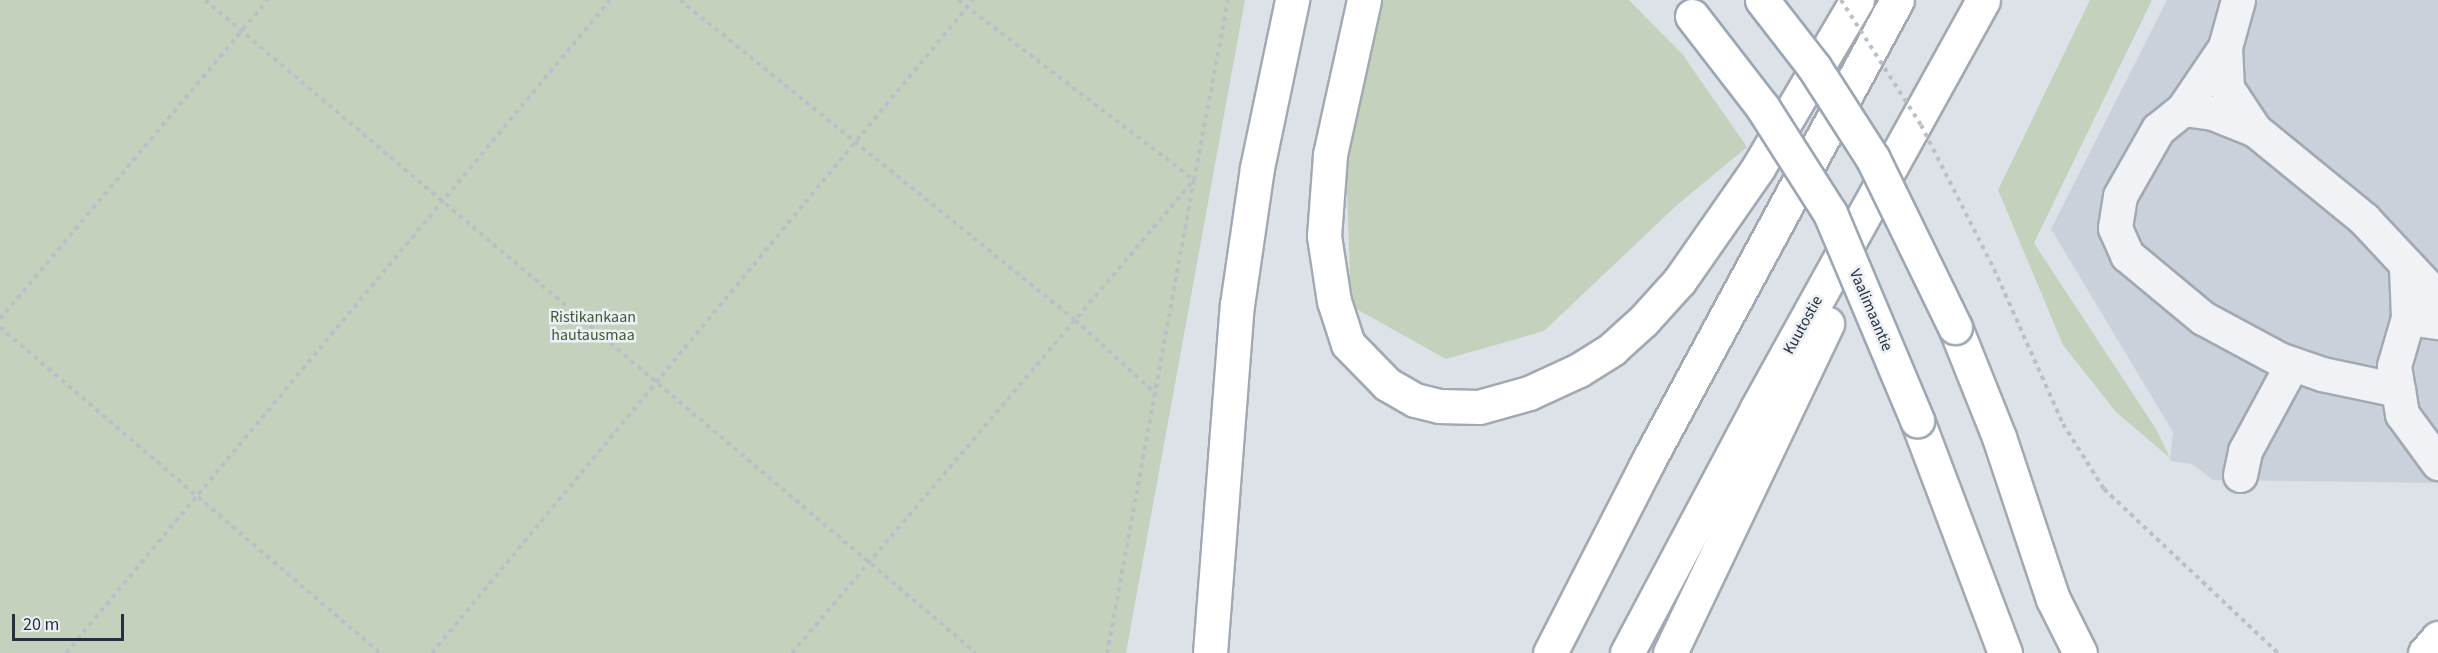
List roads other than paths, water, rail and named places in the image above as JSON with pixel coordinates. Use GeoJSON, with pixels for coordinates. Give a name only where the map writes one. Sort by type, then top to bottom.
{"type":"FeatureCollection","features":[{"type":"Feature","properties":{"kind":"main road"},"geometry":{"type":"LineString","coordinates":[[1210,653],[1237,305],[1257,168],[1292,0]]}},
{"type":"Feature","properties":{"kind":"main road"},"geometry":{"type":"LineString","coordinates":[[1364,0],[1330,155],[1324,236],[1334,301],[1348,344],[1388,384],[1415,400],[1439,406],[1479,407],[1529,393],[1579,370],[1612,349],[1643,321],[1680,280],[1758,168],[1857,0]]}},
{"type":"Feature","properties":{"kind":"main road"},"geometry":{"type":"LineString","coordinates":[[1762,0],[1814,67],[1873,159],[1955,327],[1999,437],[2053,599],[2080,653]]}},
{"type":"Feature","properties":{"kind":"main road"},"geometry":{"type":"LineString","coordinates":[[1550,653],[1646,465],[1897,0]]}},
{"type":"Feature","properties":{"kind":"main road","name":"Kuutostie"},"geometry":{"type":"LineString","coordinates":[[1627,653],[1757,408],[1983,0]]}},
{"type":"Feature","properties":{"kind":"main road","name":"Vaalimaantie"},"geometry":{"type":"LineString","coordinates":[[1685,8],[1763,108],[1830,213],[1917,420],[2005,653]]}},
{"type":"Feature","properties":{"kind":"main road"},"geometry":{"type":"LineString","coordinates":[[1670,653],[1963,38]]}},
{"type":"Feature","properties":{"kind":"main road"},"geometry":{"type":"LineString","coordinates":[[2425,653],[2438,638]]}},
{"type":"Feature","properties":{"kind":"lane"},"geometry":{"type":"LineString","coordinates":[[2238,0],[2225,47],[2227,88],[2255,130],[2364,219],[2406,268],[2438,298]]}},
{"type":"Feature","properties":{"kind":"lane"},"geometry":{"type":"LineString","coordinates":[[2225,47],[2183,109],[2158,129],[2120,196],[2115,228],[2127,255],[2203,318],[2292,364],[2398,390]]}},
{"type":"Feature","properties":{"kind":"lane"},"geometry":{"type":"LineString","coordinates":[[2183,109],[2213,113],[2255,130]]}},
{"type":"Feature","properties":{"kind":"lane"},"geometry":{"type":"LineString","coordinates":[[2406,268],[2423,320],[2394,366],[2402,414],[2438,464]]}},
{"type":"Feature","properties":{"kind":"lane"},"geometry":{"type":"LineString","coordinates":[[2240,475],[2245,451],[2292,364]]}},
{"type":"Feature","properties":{"kind":"park label","name":"Ristikankaan hautausmaa"},"geometry":{"type":"Point","coordinates":[593,326]}}]}
